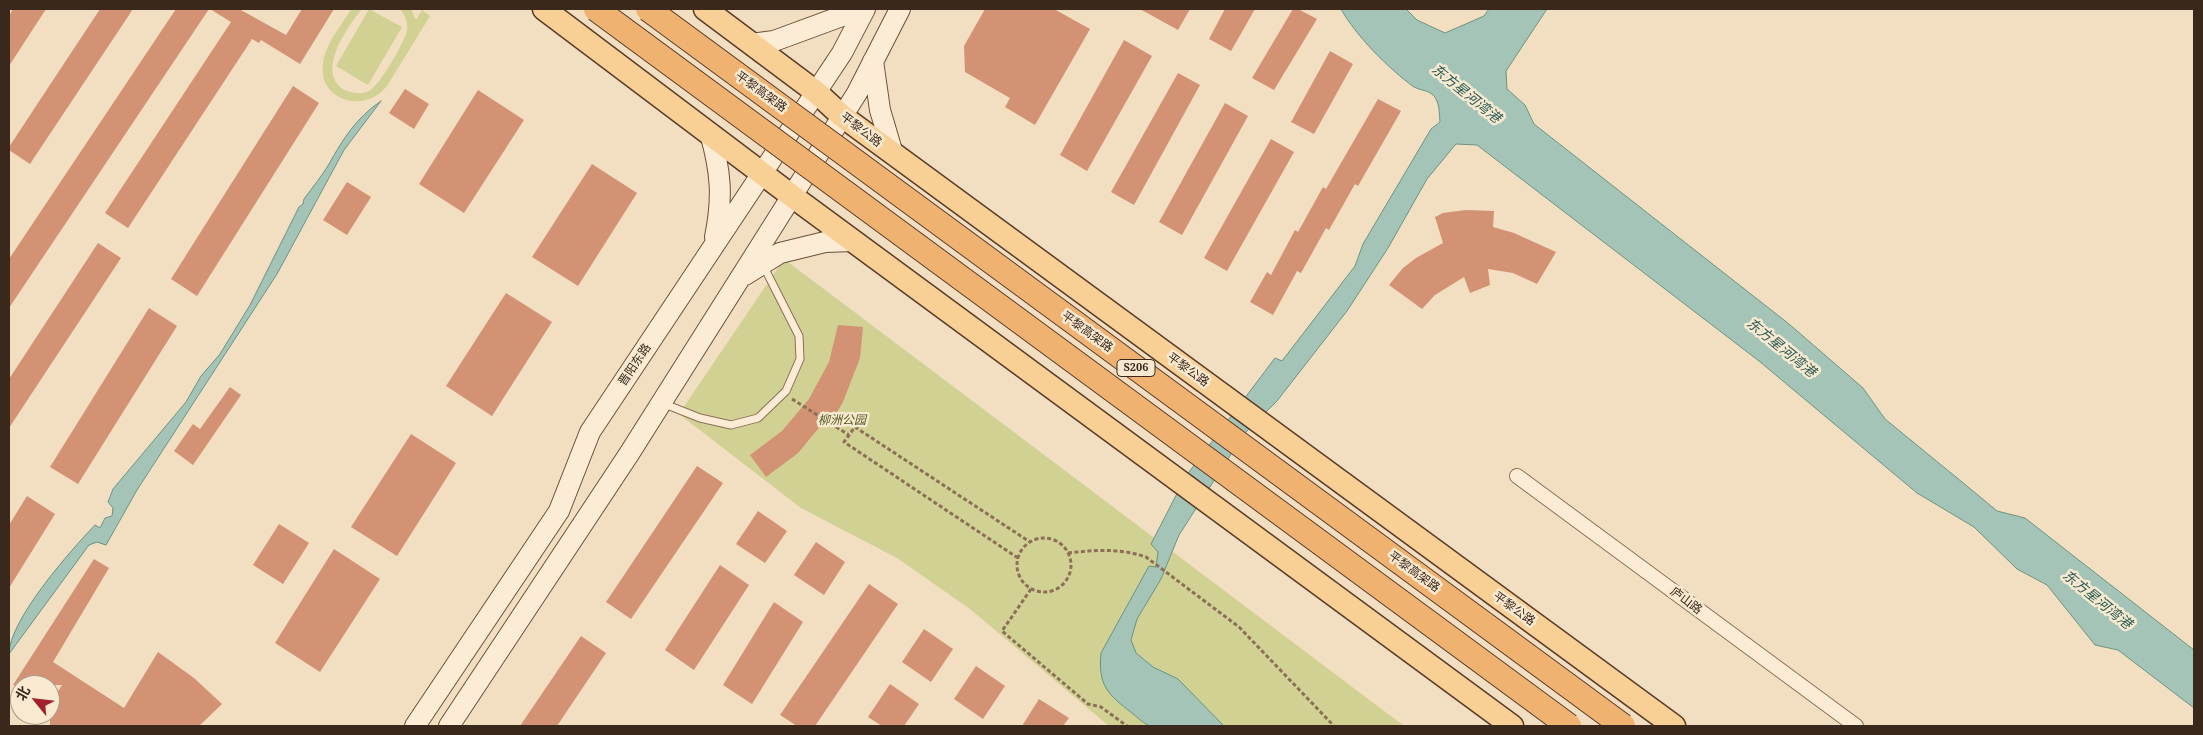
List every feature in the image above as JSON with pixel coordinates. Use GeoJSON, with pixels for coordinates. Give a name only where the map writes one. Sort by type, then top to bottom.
{"type":"FeatureCollection","features":[{"type":"Feature","properties":{"kind":"highway","name":"S206"},"geometry":{"type":"LineString","coordinates":[[596,9],[1568,726]]}},
{"type":"Feature","properties":{"kind":"highway","name":"平黎高架路"},"geometry":{"type":"LineString","coordinates":[[648,9],[1623,726]]}},
{"type":"Feature","properties":{"kind":"main road"},"geometry":{"type":"LineString","coordinates":[[544,9],[792,196],[1512,726]]}},
{"type":"Feature","properties":{"kind":"main road","name":"平黎公路"},"geometry":{"type":"LineString","coordinates":[[705,9],[816,92],[842,116],[893,154],[1674,726]]}},
{"type":"Feature","properties":{"kind":"main road"},"geometry":{"type":"LineString","coordinates":[[751,44],[774,41],[860,9]]}},
{"type":"Feature","properties":{"kind":"main road","name":"晋阳东路"},"geometry":{"type":"LineString","coordinates":[[415,726],[559,510],[590,432],[842,53],[865,9]]}},
{"type":"Feature","properties":{"kind":"main road"},"geometry":{"type":"LineString","coordinates":[[449,726],[662,403],[740,279],[842,116],[900,9]]}},
{"type":"Feature","properties":{"kind":"main road"},"geometry":{"type":"LineString","coordinates":[[873,61],[880,110],[893,154]]}},
{"type":"Feature","properties":{"kind":"main road"},"geometry":{"type":"LineString","coordinates":[[710,133],[719,167],[721,210],[713,246]]}},
{"type":"Feature","properties":{"kind":"main road"},"geometry":{"type":"LineString","coordinates":[[740,279],[780,253],[825,242],[853,241]]}},
{"type":"Feature","properties":{"kind":"street","name":"庐山路"},"geometry":{"type":"LineString","coordinates":[[1517,476],[1856,726]]}},
{"type":"Feature","properties":{"kind":"lane"},"geometry":{"type":"LineString","coordinates":[[662,403],[700,418],[731,425],[758,418],[783,394],[800,359],[799,336],[763,264]]}},
{"type":"Feature","properties":{"kind":"path"},"geometry":{"type":"LineString","coordinates":[[783,394],[849,435]]}},
{"type":"Feature","properties":{"kind":"path"},"geometry":{"type":"LineString","coordinates":[[1018,558],[844,442],[855,427],[1030,542]]}},
{"type":"Feature","properties":{"kind":"path"},"geometry":{"type":"LineString","coordinates":[[1044,538],[1052,539],[1060,544],[1068,553],[1071,567],[1064,583],[1049,592],[1031,589],[1019,576],[1018,558],[1021,550],[1030,542],[1044,538]]}},
{"type":"Feature","properties":{"kind":"path"},"geometry":{"type":"LineString","coordinates":[[1068,553],[1113,550],[1146,557],[1239,628],[1265,652],[1334,726]]}},
{"type":"Feature","properties":{"kind":"path"},"geometry":{"type":"LineString","coordinates":[[1031,589],[1002,631],[1088,704],[1101,707],[1127,726]]}},
{"type":"Feature","properties":{"kind":"green space"},"geometry":{"type":"Polygon","coordinates":[[[351,9],[362,9],[349,26],[337,49],[333,60],[333,71],[335,81],[343,89],[355,93],[366,92],[374,87],[397,53],[407,30],[406,19],[400,9],[411,9],[416,20],[422,10],[430,16],[387,86],[378,95],[367,100],[356,101],[335,95],[323,77],[324,57],[327,49],[351,9]]]}},
{"type":"Feature","properties":{"kind":"green space"},"geometry":{"type":"Polygon","coordinates":[[[369,9],[402,27],[368,85],[336,66],[369,9]]]}},
{"type":"Feature","properties":{"kind":"green space","name":"柳洲公园"},"geometry":{"type":"Polygon","coordinates":[[[784,259],[1404,726],[1109,726],[970,609],[897,558],[801,508],[679,414],[784,259]]]}},
{"type":"Feature","properties":{"kind":"water","name":"东方星河湾港"},"geometry":{"type":"Polygon","coordinates":[[[1341,9],[1406,9],[1417,20],[1445,33],[1484,16],[1489,9],[1547,9],[1506,71],[1507,89],[1525,105],[1534,124],[1789,324],[1863,388],[1885,419],[1997,511],[2025,518],[2194,650],[2194,708],[2118,650],[2095,645],[2047,585],[2017,569],[1974,527],[1917,493],[1759,361],[1477,145],[1456,144],[1427,179],[1388,248],[1347,311],[1277,401],[1244,434],[1179,535],[1161,579],[1137,619],[1131,640],[1136,653],[1153,667],[1178,679],[1224,726],[1176,728],[1151,726],[1144,723],[1123,706],[1110,694],[1103,681],[1100,664],[1101,653],[1149,566],[1156,567],[1158,552],[1151,544],[1186,476],[1275,358],[1282,361],[1355,266],[1363,244],[1431,129],[1440,122],[1439,107],[1435,97],[1414,87],[1384,62],[1355,30],[1341,9]]]}},
{"type":"Feature","properties":{"kind":"water"},"geometry":{"type":"Polygon","coordinates":[[[381,101],[344,150],[277,274],[137,490],[106,545],[97,542],[89,545],[9,654],[19,623],[30,605],[57,568],[84,536],[95,525],[100,528],[105,518],[112,516],[113,508],[108,502],[113,489],[186,402],[201,376],[220,354],[250,305],[304,199],[351,130],[364,114],[381,101]]]}},
{"type":"Feature","properties":{"kind":"building"},"geometry":{"type":"Polygon","coordinates":[[[13,9],[46,9],[9,66],[9,16],[13,9]]]}},
{"type":"Feature","properties":{"kind":"building"},"geometry":{"type":"Polygon","coordinates":[[[100,9],[133,9],[30,164],[9,150],[9,147],[100,9]]]}},
{"type":"Feature","properties":{"kind":"building"},"geometry":{"type":"Polygon","coordinates":[[[176,9],[209,9],[9,308],[9,259],[176,9]]]}},
{"type":"Feature","properties":{"kind":"building"},"geometry":{"type":"Polygon","coordinates":[[[210,9],[239,9],[286,35],[302,9],[334,9],[300,64],[261,40],[259,43],[252,39],[128,228],[105,213],[231,22],[210,9]]]}},
{"type":"Feature","properties":{"kind":"building"},"geometry":{"type":"Polygon","coordinates":[[[985,9],[1054,9],[1090,29],[1035,125],[1005,107],[1010,98],[965,72],[964,46],[985,9]]]}},
{"type":"Feature","properties":{"kind":"building"},"geometry":{"type":"Polygon","coordinates":[[[1140,9],[1190,9],[1178,30],[1140,9]]]}},
{"type":"Feature","properties":{"kind":"building"},"geometry":{"type":"Polygon","coordinates":[[[1225,9],[1255,9],[1231,51],[1209,39],[1225,9]]]}},
{"type":"Feature","properties":{"kind":"building"},"geometry":{"type":"Polygon","coordinates":[[[1293,9],[1298,9],[1317,19],[1274,90],[1252,78],[1293,9]]]}},
{"type":"Feature","properties":{"kind":"building"},"geometry":{"type":"Polygon","coordinates":[[[1124,40],[1152,56],[1087,171],[1060,155],[1124,40]]]}},
{"type":"Feature","properties":{"kind":"building"},"geometry":{"type":"Polygon","coordinates":[[[1330,51],[1353,64],[1314,134],[1291,122],[1330,51]]]}},
{"type":"Feature","properties":{"kind":"building"},"geometry":{"type":"Polygon","coordinates":[[[1178,73],[1200,85],[1134,205],[1111,192],[1178,73]]]}},
{"type":"Feature","properties":{"kind":"building"},"geometry":{"type":"Polygon","coordinates":[[[293,86],[319,103],[197,296],[171,279],[293,86]]]}},
{"type":"Feature","properties":{"kind":"building"},"geometry":{"type":"Polygon","coordinates":[[[405,89],[429,104],[414,129],[389,113],[405,89]]]}},
{"type":"Feature","properties":{"kind":"building"},"geometry":{"type":"Polygon","coordinates":[[[478,90],[524,120],[464,213],[419,184],[478,90]]]}},
{"type":"Feature","properties":{"kind":"building"},"geometry":{"type":"Polygon","coordinates":[[[1378,99],[1401,111],[1358,186],[1355,184],[1329,230],[1326,228],[1301,273],[1297,271],[1273,315],[1250,302],[1267,272],[1271,275],[1295,230],[1298,232],[1323,187],[1326,189],[1378,99]]]}},
{"type":"Feature","properties":{"kind":"building"},"geometry":{"type":"Polygon","coordinates":[[[1225,103],[1248,116],[1182,235],[1159,222],[1225,103]]]}},
{"type":"Feature","properties":{"kind":"building"},"geometry":{"type":"Polygon","coordinates":[[[1271,139],[1294,152],[1227,271],[1204,258],[1271,139]]]}},
{"type":"Feature","properties":{"kind":"building"},"geometry":{"type":"Polygon","coordinates":[[[592,164],[637,193],[578,286],[532,257],[592,164]]]}},
{"type":"Feature","properties":{"kind":"building"},"geometry":{"type":"Polygon","coordinates":[[[347,182],[371,197],[347,235],[323,220],[347,182]]]}},
{"type":"Feature","properties":{"kind":"building"},"geometry":{"type":"Polygon","coordinates":[[[1466,210],[1494,211],[1493,227],[1514,233],[1556,252],[1537,284],[1513,273],[1488,269],[1490,285],[1470,293],[1464,277],[1435,295],[1422,309],[1389,285],[1403,268],[1416,258],[1443,243],[1435,217],[1443,213],[1466,210]]]}},
{"type":"Feature","properties":{"kind":"building"},"geometry":{"type":"Polygon","coordinates":[[[98,243],[121,258],[9,428],[9,379],[98,243]]]}},
{"type":"Feature","properties":{"kind":"building"},"geometry":{"type":"Polygon","coordinates":[[[506,293],[552,322],[492,416],[446,386],[506,293]]]}},
{"type":"Feature","properties":{"kind":"building"},"geometry":{"type":"Polygon","coordinates":[[[149,308],[177,326],[78,484],[50,467],[149,308]]]}},
{"type":"Feature","properties":{"kind":"building"},"geometry":{"type":"Polygon","coordinates":[[[838,325],[863,327],[860,358],[843,402],[836,414],[832,412],[798,453],[766,477],[750,455],[782,431],[809,399],[829,362],[838,325]]]}},
{"type":"Feature","properties":{"kind":"building"},"geometry":{"type":"Polygon","coordinates":[[[230,387],[241,395],[193,465],[174,451],[193,424],[200,429],[230,387]]]}},
{"type":"Feature","properties":{"kind":"building"},"geometry":{"type":"Polygon","coordinates":[[[411,434],[456,463],[397,556],[351,527],[411,434]]]}},
{"type":"Feature","properties":{"kind":"building"},"geometry":{"type":"Polygon","coordinates":[[[697,466],[723,483],[631,619],[606,602],[697,466]]]}},
{"type":"Feature","properties":{"kind":"building"},"geometry":{"type":"Polygon","coordinates":[[[27,496],[55,514],[9,588],[9,525],[27,496]]]}},
{"type":"Feature","properties":{"kind":"building"},"geometry":{"type":"Polygon","coordinates":[[[758,511],[787,531],[765,563],[736,544],[758,511]]]}},
{"type":"Feature","properties":{"kind":"building"},"geometry":{"type":"Polygon","coordinates":[[[279,524],[309,543],[283,584],[253,565],[279,524]]]}},
{"type":"Feature","properties":{"kind":"building"},"geometry":{"type":"Polygon","coordinates":[[[816,542],[845,562],[824,595],[794,575],[816,542]]]}},
{"type":"Feature","properties":{"kind":"building"},"geometry":{"type":"Polygon","coordinates":[[[334,549],[380,579],[320,672],[275,643],[334,549]]]}},
{"type":"Feature","properties":{"kind":"building"},"geometry":{"type":"Polygon","coordinates":[[[94,559],[109,568],[53,662],[124,708],[158,652],[194,678],[222,704],[199,726],[50,726],[60,725],[60,688],[62,685],[60,685],[60,675],[19,675],[94,559]]]}},
{"type":"Feature","properties":{"kind":"building"},"geometry":{"type":"Polygon","coordinates":[[[720,565],[749,585],[694,670],[665,650],[720,565]]]}},
{"type":"Feature","properties":{"kind":"building"},"geometry":{"type":"Polygon","coordinates":[[[869,584],[898,604],[815,726],[797,726],[780,715],[869,584]]]}},
{"type":"Feature","properties":{"kind":"building"},"geometry":{"type":"Polygon","coordinates":[[[774,602],[803,622],[752,704],[723,685],[774,602]]]}},
{"type":"Feature","properties":{"kind":"building"},"geometry":{"type":"Polygon","coordinates":[[[924,629],[953,649],[931,682],[902,662],[924,629]]]}},
{"type":"Feature","properties":{"kind":"building"},"geometry":{"type":"Polygon","coordinates":[[[581,636],[606,653],[557,726],[520,726],[581,636]]]}},
{"type":"Feature","properties":{"kind":"building"},"geometry":{"type":"Polygon","coordinates":[[[976,666],[1005,686],[983,719],[954,699],[976,666]]]}},
{"type":"Feature","properties":{"kind":"building"},"geometry":{"type":"Polygon","coordinates":[[[890,684],[919,704],[904,726],[882,726],[868,717],[890,684]]]}},
{"type":"Feature","properties":{"kind":"building"},"geometry":{"type":"Polygon","coordinates":[[[1039,699],[1069,718],[1063,726],[1022,726],[1039,699]]]}}]}
